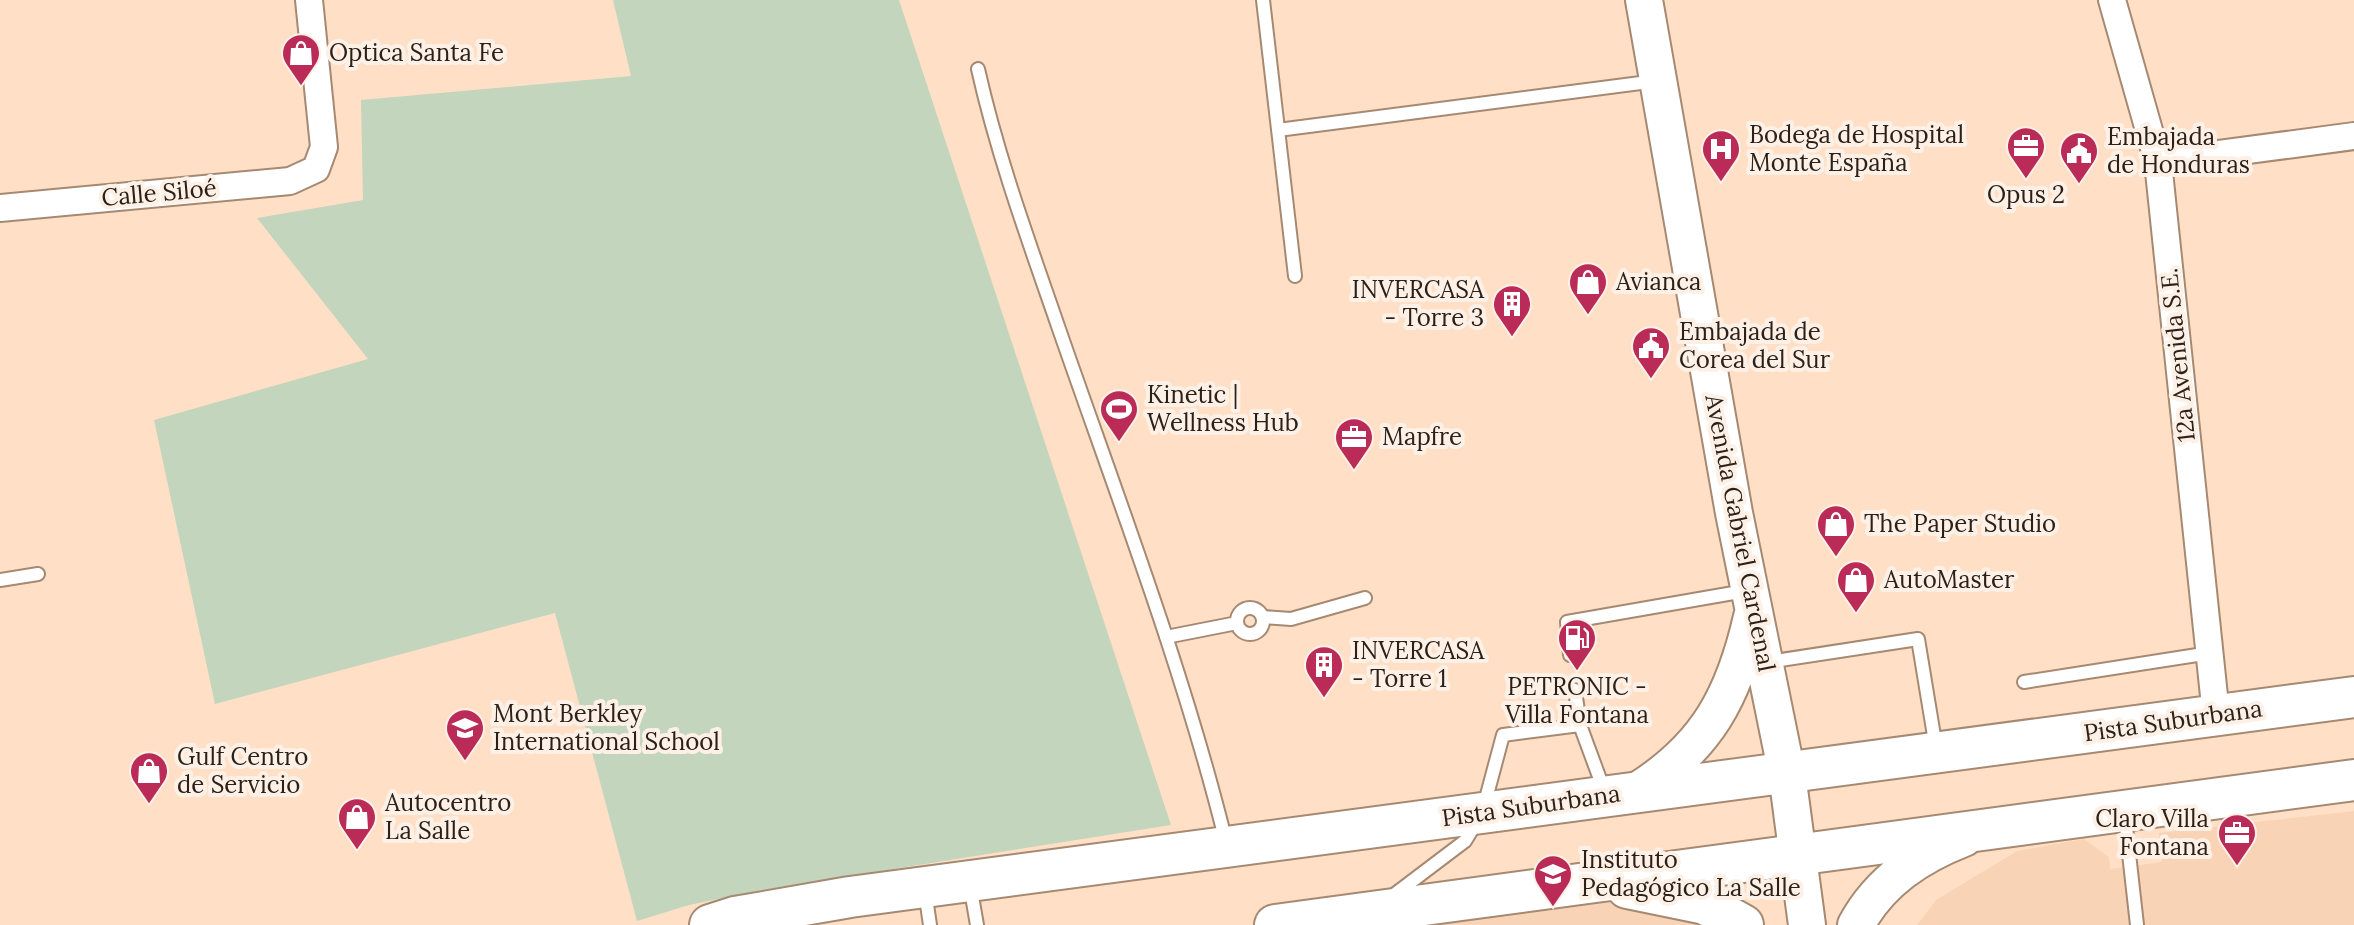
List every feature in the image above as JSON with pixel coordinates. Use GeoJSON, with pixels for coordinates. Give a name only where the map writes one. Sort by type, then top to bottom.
{"type":"FeatureCollection","features":[{"type":"Feature","properties":{"kind":"main road","name":"Pista Suburbana"},"geometry":{"type":"LineString","coordinates":[[710,925],[735,917],[927,906],[969,882],[2354,697]]}},
{"type":"Feature","properties":{"kind":"main road"},"geometry":{"type":"LineString","coordinates":[[1275,925],[1551,885],[2354,780]]}},
{"type":"Feature","properties":{"kind":"main road"},"geometry":{"type":"LineString","coordinates":[[1551,885],[1659,892],[1705,904],[1743,925]]}},
{"type":"Feature","properties":{"kind":"street","name":"Calle Siloé"},"geometry":{"type":"LineString","coordinates":[[0,208],[290,181],[316,169],[324,147],[309,0]]}},
{"type":"Feature","properties":{"kind":"street","name":"Avenida Gabriel Cardenal"},"geometry":{"type":"LineString","coordinates":[[1644,0],[1752,599],[1787,774],[1807,925]]}},
{"type":"Feature","properties":{"kind":"street","name":"12a Avenida S.E."},"geometry":{"type":"LineString","coordinates":[[2112,0],[2158,162],[2216,715]]}},
{"type":"Feature","properties":{"kind":"street"},"geometry":{"type":"LineString","coordinates":[[2158,162],[2354,136]]}},
{"type":"Feature","properties":{"kind":"street"},"geometry":{"type":"LineString","coordinates":[[1622,793],[1687,754],[1712,722],[1740,663],[1752,599]]}},
{"type":"Feature","properties":{"kind":"street"},"geometry":{"type":"LineString","coordinates":[[1856,925],[1881,889],[1911,864],[1944,846],[1997,826]]}},
{"type":"Feature","properties":{"kind":"lane"},"geometry":{"type":"LineString","coordinates":[[1263,0],[1295,276]]}},
{"type":"Feature","properties":{"kind":"lane"},"geometry":{"type":"LineString","coordinates":[[978,69],[995,142],[1020,222],[1166,637],[1227,849]]}},
{"type":"Feature","properties":{"kind":"lane"},"geometry":{"type":"LineString","coordinates":[[1278,130],[1658,81]]}},
{"type":"Feature","properties":{"kind":"lane"},"geometry":{"type":"LineString","coordinates":[[0,580],[38,574]]}},
{"type":"Feature","properties":{"kind":"lane"},"geometry":{"type":"LineString","coordinates":[[1263,617],[1291,619],[1365,598]]}},
{"type":"Feature","properties":{"kind":"lane"},"geometry":{"type":"LineString","coordinates":[[1570,655],[1567,622],[1752,599]]}},
{"type":"Feature","properties":{"kind":"lane"},"geometry":{"type":"LineString","coordinates":[[1245,608],[1258,610],[1263,617],[1262,626],[1253,634],[1244,633],[1237,623],[1238,614],[1245,608]]}},
{"type":"Feature","properties":{"kind":"lane"},"geometry":{"type":"LineString","coordinates":[[1166,637],[1237,623]]}},
{"type":"Feature","properties":{"kind":"lane"},"geometry":{"type":"LineString","coordinates":[[1765,662],[1918,639],[1937,753]]}},
{"type":"Feature","properties":{"kind":"lane"},"geometry":{"type":"LineString","coordinates":[[2024,682],[2210,653]]}},
{"type":"Feature","properties":{"kind":"lane"},"geometry":{"type":"LineString","coordinates":[[1575,690],[1580,725],[1622,793]]}},
{"type":"Feature","properties":{"kind":"lane"},"geometry":{"type":"LineString","coordinates":[[1364,912],[1408,886],[1465,841],[1482,813],[1503,735],[1580,725]]}},
{"type":"Feature","properties":{"kind":"lane"},"geometry":{"type":"LineString","coordinates":[[2125,810],[2137,925]]}},
{"type":"Feature","properties":{"kind":"lane"},"geometry":{"type":"LineString","coordinates":[[969,882],[977,925]]}},
{"type":"Feature","properties":{"kind":"shaded area","name":"Claro Villa Fontana"},"geometry":{"type":"Polygon","coordinates":[[[2354,811],[2354,925],[1917,925],[1936,900],[2017,851],[2084,839],[2109,857],[2110,869],[2162,862],[2159,833],[2354,811]]]}},
{"type":"Feature","properties":{"kind":"shaded area","name":"Instituto Pedagógico La Salle"},"geometry":{"type":"Polygon","coordinates":[[[1551,885],[1743,925],[1275,925],[1551,885]]]}},
{"type":"Feature","properties":{"kind":"green space"},"geometry":{"type":"Polygon","coordinates":[[[613,0],[899,0],[1171,825],[768,889],[689,905],[637,921],[555,613],[215,704],[154,420],[368,359],[257,218],[363,200],[361,100],[631,76],[613,0]]]}},
{"type":"Feature","properties":{"kind":"place","name":"Optica Santa Fe"},"geometry":{"type":"Point","coordinates":[301,87]}},
{"type":"Feature","properties":{"kind":"place","name":"Opus 2"},"geometry":{"type":"Point","coordinates":[2026,180]}},
{"type":"Feature","properties":{"kind":"place","name":"Bodega de Hospital Monte España"},"geometry":{"type":"Point","coordinates":[1721,183]}},
{"type":"Feature","properties":{"kind":"place","name":"Embajada de Honduras"},"geometry":{"type":"Point","coordinates":[2079,185]}},
{"type":"Feature","properties":{"kind":"place","name":"Avianca"},"geometry":{"type":"Point","coordinates":[1588,316]}},
{"type":"Feature","properties":{"kind":"place","name":"INVERCASA - Torre 3"},"geometry":{"type":"Point","coordinates":[1512,338]}},
{"type":"Feature","properties":{"kind":"place","name":"Embajada de Corea del Sur"},"geometry":{"type":"Point","coordinates":[1651,380]}},
{"type":"Feature","properties":{"kind":"place","name":"Kinetic | Wellness Hub"},"geometry":{"type":"Point","coordinates":[1119,443]}},
{"type":"Feature","properties":{"kind":"place","name":"Mapfre"},"geometry":{"type":"Point","coordinates":[1354,471]}},
{"type":"Feature","properties":{"kind":"place","name":"The Paper Studio"},"geometry":{"type":"Point","coordinates":[1836,558]}},
{"type":"Feature","properties":{"kind":"place","name":"AutoMaster"},"geometry":{"type":"Point","coordinates":[1856,614]}},
{"type":"Feature","properties":{"kind":"place","name":"PETRONIC - Villa Fontana"},"geometry":{"type":"Point","coordinates":[1577,672]}},
{"type":"Feature","properties":{"kind":"place","name":"INVERCASA - Torre 1"},"geometry":{"type":"Point","coordinates":[1324,699]}},
{"type":"Feature","properties":{"kind":"place","name":"Mont Berkley International School"},"geometry":{"type":"Point","coordinates":[465,762]}},
{"type":"Feature","properties":{"kind":"place","name":"Gulf Centro de Servicio"},"geometry":{"type":"Point","coordinates":[149,805]}},
{"type":"Feature","properties":{"kind":"place","name":"Autocentro La Salle"},"geometry":{"type":"Point","coordinates":[357,851]}},
{"type":"Feature","properties":{"kind":"place","name":"Claro Villa Fontana"},"geometry":{"type":"Point","coordinates":[2237,867]}},
{"type":"Feature","properties":{"kind":"place","name":"Instituto Pedagógico La Salle"},"geometry":{"type":"Point","coordinates":[1553,908]}}]}
